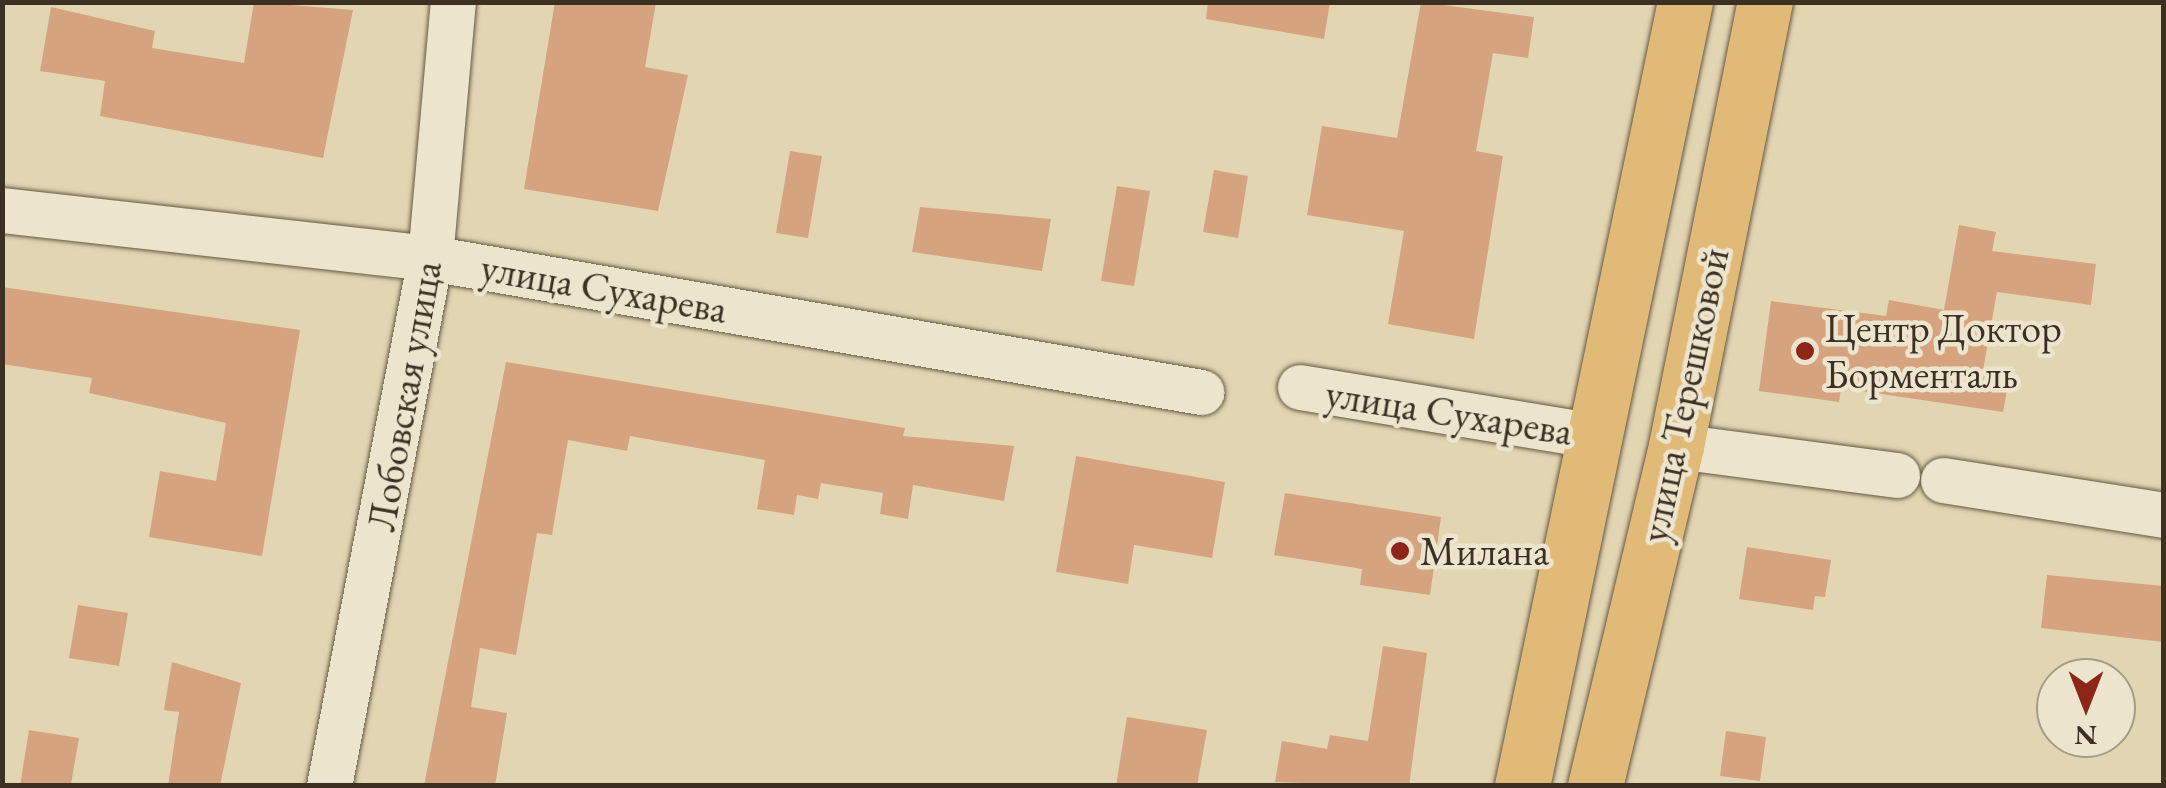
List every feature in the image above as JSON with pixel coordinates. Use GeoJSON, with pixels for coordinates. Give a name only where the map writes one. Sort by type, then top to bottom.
{"type":"FeatureCollection","features":[{"type":"Feature","properties":{"kind":"main road","name":"улица Терешковой"},"geometry":{"type":"LineString","coordinates":[[1522,786],[1685,2]]}},
{"type":"Feature","properties":{"kind":"main road","name":"улица Терешковой"},"geometry":{"type":"LineString","coordinates":[[1595,786],[1676,446],[1765,2]]}},
{"type":"Feature","properties":{"kind":"street","name":"Лобовская улица"},"geometry":{"type":"LineString","coordinates":[[329,786],[430,258],[453,2]]}},
{"type":"Feature","properties":{"kind":"street","name":"улица Сухарева"},"geometry":{"type":"LineString","coordinates":[[2,210],[430,258],[1201,392]]}},
{"type":"Feature","properties":{"kind":"street","name":"улица Сухарева"},"geometry":{"type":"LineString","coordinates":[[1300,387],[1597,436]]}},
{"type":"Feature","properties":{"kind":"street"},"geometry":{"type":"LineString","coordinates":[[1676,446],[1897,475]]}},
{"type":"Feature","properties":{"kind":"street"},"geometry":{"type":"LineString","coordinates":[[1943,480],[2164,515]]}},
{"type":"Feature","properties":{"kind":"building"},"geometry":{"type":"Polygon","coordinates":[[[254,2],[353,10],[323,158],[100,116],[105,81],[40,71],[51,7],[155,31],[152,48],[244,63],[254,2]]]}},
{"type":"Feature","properties":{"kind":"building"},"geometry":{"type":"Polygon","coordinates":[[[555,2],[656,2],[645,67],[688,75],[658,211],[524,189],[555,2]]]}},
{"type":"Feature","properties":{"kind":"building"},"geometry":{"type":"Polygon","coordinates":[[[1208,2],[1330,2],[1324,39],[1206,19],[1208,2]]]}},
{"type":"Feature","properties":{"kind":"building"},"geometry":{"type":"Polygon","coordinates":[[[1421,2],[1534,17],[1528,58],[1493,53],[1476,151],[1503,156],[1474,339],[1388,324],[1404,231],[1307,215],[1322,126],[1397,138],[1421,2]]]}},
{"type":"Feature","properties":{"kind":"building"},"geometry":{"type":"Polygon","coordinates":[[[790,151],[822,156],[808,238],[776,233],[790,151]]]}},
{"type":"Feature","properties":{"kind":"building"},"geometry":{"type":"Polygon","coordinates":[[[1214,170],[1248,176],[1238,238],[1203,232],[1214,170]]]}},
{"type":"Feature","properties":{"kind":"building"},"geometry":{"type":"Polygon","coordinates":[[[1117,186],[1150,191],[1134,286],[1101,281],[1117,186]]]}},
{"type":"Feature","properties":{"kind":"building"},"geometry":{"type":"Polygon","coordinates":[[[920,207],[1051,219],[1042,271],[912,252],[920,207]]]}},
{"type":"Feature","properties":{"kind":"building"},"geometry":{"type":"Polygon","coordinates":[[[1959,225],[1996,232],[1992,251],[2096,264],[2091,305],[1997,292],[1983,370],[2010,374],[2003,412],[1841,388],[1839,402],[1759,391],[1771,301],[1886,316],[1889,300],[1944,310],[1959,225]]]}},
{"type":"Feature","properties":{"kind":"building"},"geometry":{"type":"Polygon","coordinates":[[[2,287],[300,330],[262,556],[149,537],[160,471],[216,481],[226,423],[89,393],[92,378],[2,364],[2,287]]]}},
{"type":"Feature","properties":{"kind":"building"},"geometry":{"type":"Polygon","coordinates":[[[506,362],[905,428],[903,436],[1014,446],[1004,501],[913,485],[908,519],[880,514],[883,493],[821,483],[818,499],[797,495],[794,515],[757,509],[765,460],[630,436],[627,451],[568,440],[552,535],[537,533],[516,655],[480,648],[471,707],[507,713],[495,786],[424,786],[506,362]]]}},
{"type":"Feature","properties":{"kind":"building"},"geometry":{"type":"Polygon","coordinates":[[[1076,456],[1225,482],[1212,558],[1134,545],[1128,584],[1056,572],[1076,456]]]}},
{"type":"Feature","properties":{"kind":"building"},"geometry":{"type":"Polygon","coordinates":[[[1285,493],[1441,517],[1430,595],[1360,585],[1362,569],[1274,555],[1285,493]]]}},
{"type":"Feature","properties":{"kind":"building"},"geometry":{"type":"Polygon","coordinates":[[[1747,547],[1831,560],[1825,597],[1815,596],[1813,610],[1739,599],[1747,547]]]}},
{"type":"Feature","properties":{"kind":"building"},"geometry":{"type":"Polygon","coordinates":[[[2047,575],[2164,586],[2164,642],[2041,628],[2047,575]]]}},
{"type":"Feature","properties":{"kind":"building"},"geometry":{"type":"Polygon","coordinates":[[[78,605],[128,613],[119,666],[69,658],[78,605]]]}},
{"type":"Feature","properties":{"kind":"building"},"geometry":{"type":"Polygon","coordinates":[[[1383,646],[1427,653],[1409,786],[1275,782],[1282,741],[1327,749],[1330,735],[1368,741],[1383,646]]]}},
{"type":"Feature","properties":{"kind":"building"},"geometry":{"type":"Polygon","coordinates":[[[172,662],[241,683],[220,786],[168,786],[179,712],[164,710],[172,662]]]}},
{"type":"Feature","properties":{"kind":"building"},"geometry":{"type":"Polygon","coordinates":[[[1127,717],[1207,730],[1197,786],[1116,786],[1127,717]]]}},
{"type":"Feature","properties":{"kind":"building"},"geometry":{"type":"Polygon","coordinates":[[[29,730],[79,738],[71,784],[20,786],[29,730]]]}},
{"type":"Feature","properties":{"kind":"building"},"geometry":{"type":"Polygon","coordinates":[[[1726,731],[1766,737],[1760,781],[1720,776],[1726,731]]]}},
{"type":"Feature","properties":{"kind":"place","name":"Центр Доктор Борменталь"},"geometry":{"type":"Point","coordinates":[1805,351]}},
{"type":"Feature","properties":{"kind":"place","name":"Милана"},"geometry":{"type":"Point","coordinates":[1400,551]}}]}
